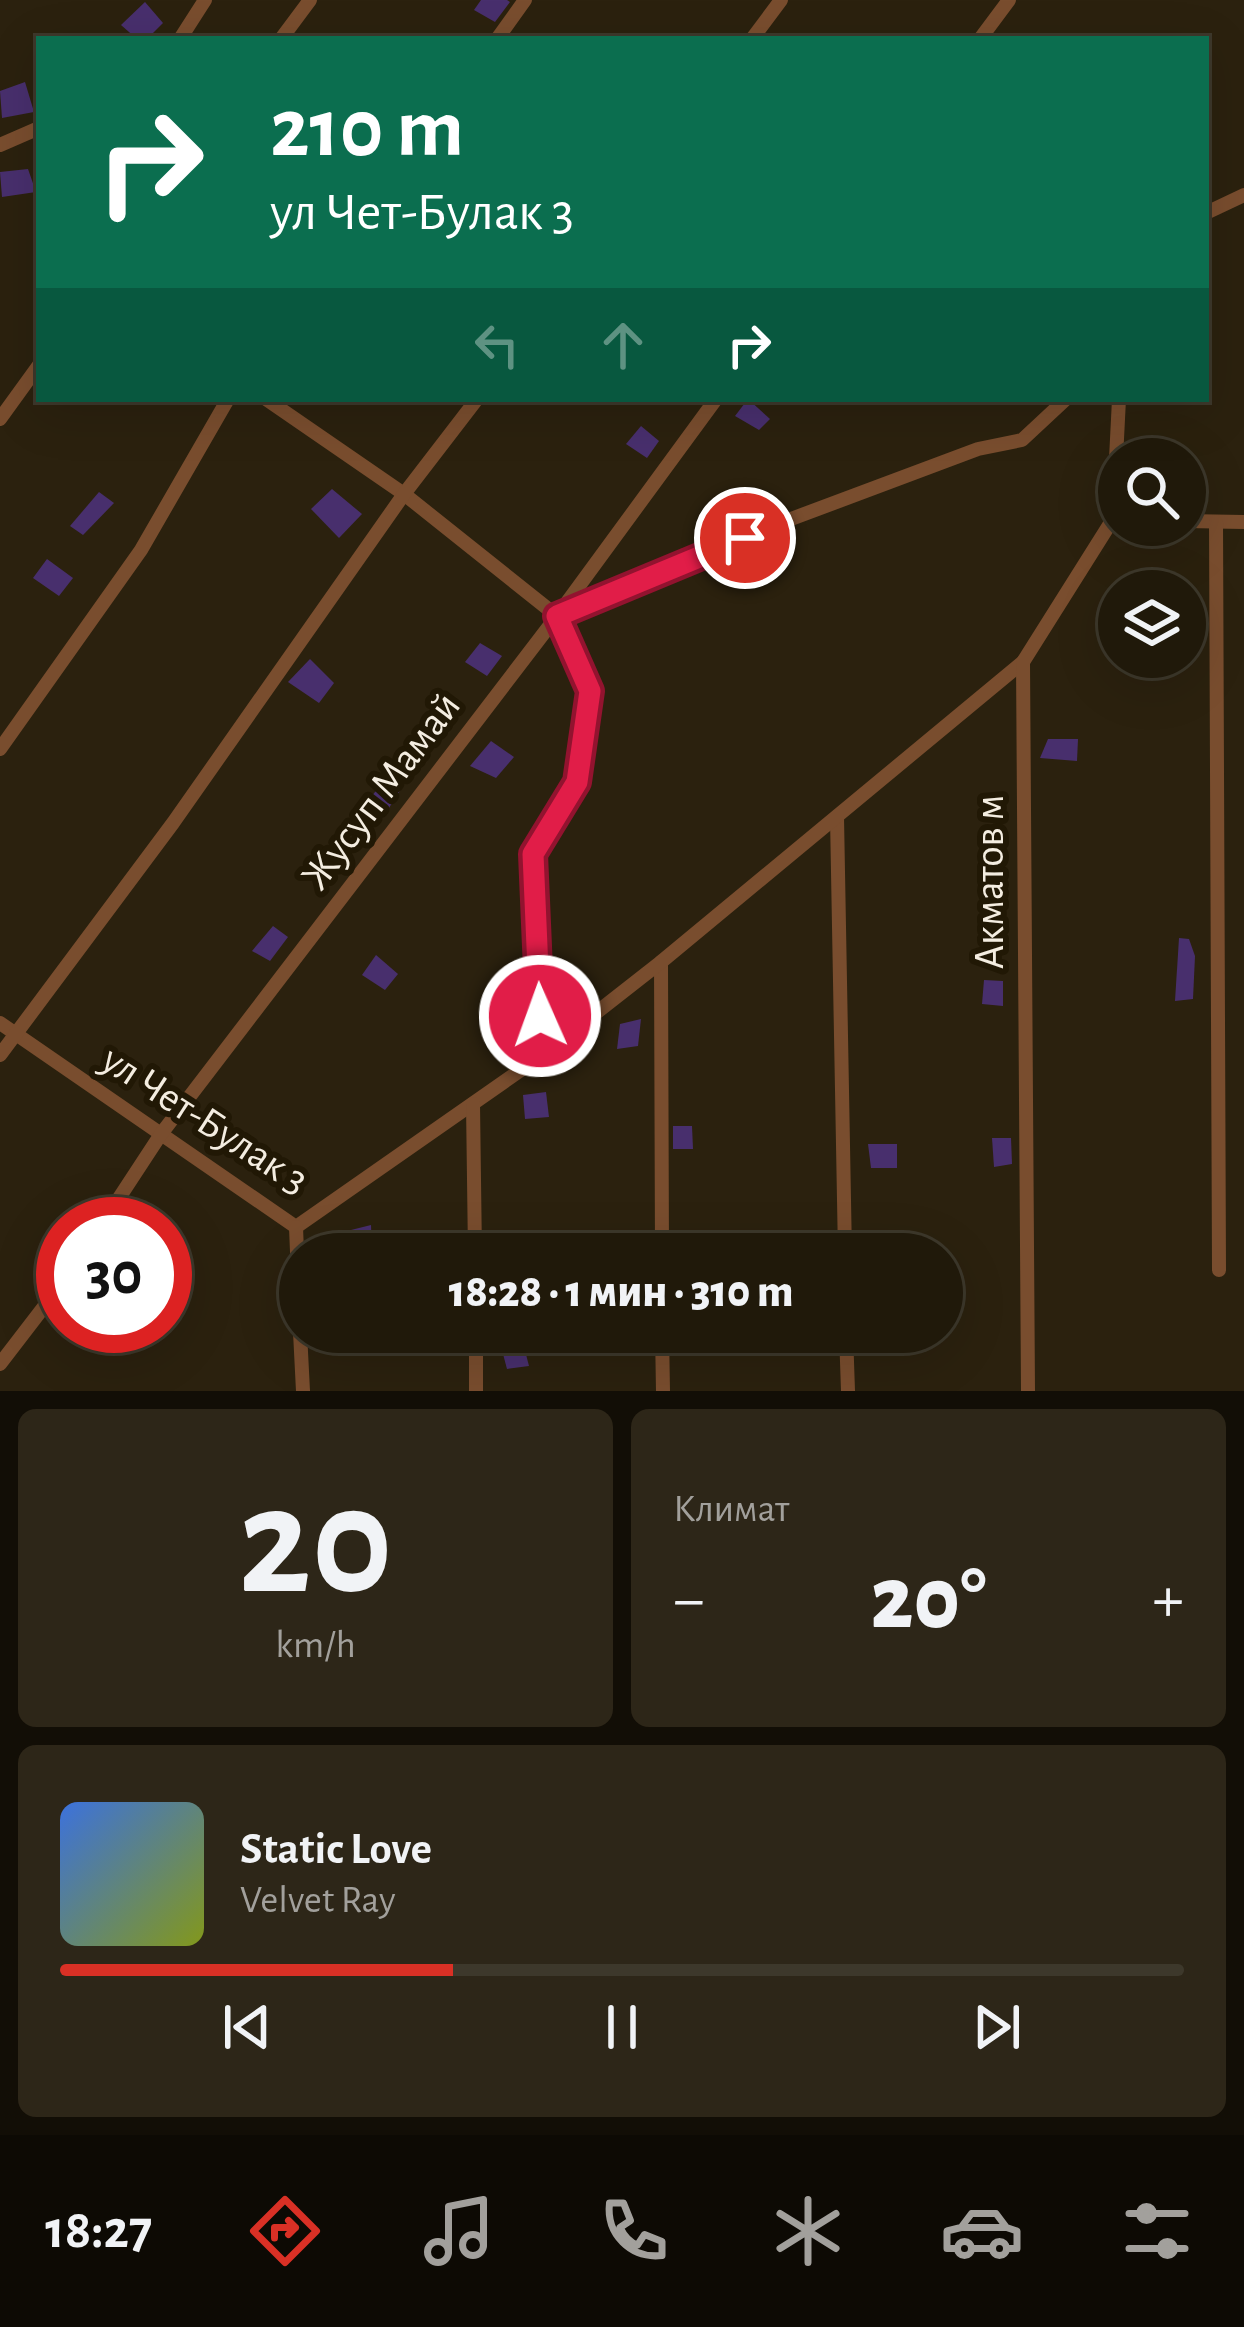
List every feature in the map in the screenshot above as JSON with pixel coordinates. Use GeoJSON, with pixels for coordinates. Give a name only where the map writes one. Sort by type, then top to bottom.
{"type":"FeatureCollection","features":[{"type":"Feature","properties":{"kind":"street"},"geometry":{"type":"LineString","coordinates":[[182,36],[205,0]]}},
{"type":"Feature","properties":{"kind":"street"},"geometry":{"type":"LineString","coordinates":[[282,36],[310,0]]}},
{"type":"Feature","properties":{"kind":"street"},"geometry":{"type":"LineString","coordinates":[[499,36],[525,0]]}},
{"type":"Feature","properties":{"kind":"street"},"geometry":{"type":"LineString","coordinates":[[754,36],[781,0]]}},
{"type":"Feature","properties":{"kind":"street"},"geometry":{"type":"LineString","coordinates":[[982,36],[1009,0]]}},
{"type":"Feature","properties":{"kind":"street"},"geometry":{"type":"LineString","coordinates":[[0,145],[36,129]]}},
{"type":"Feature","properties":{"kind":"street"},"geometry":{"type":"LineString","coordinates":[[1209,212],[1244,195]]}},
{"type":"Feature","properties":{"kind":"street"},"geometry":{"type":"LineString","coordinates":[[0,419],[36,369]]}},
{"type":"Feature","properties":{"kind":"street"},"geometry":{"type":"LineString","coordinates":[[0,749],[141,550],[225,402]]}},
{"type":"Feature","properties":{"kind":"street"},"geometry":{"type":"LineString","coordinates":[[270,402],[404,494],[557,616],[590,691],[577,782],[533,854],[541,1056]]}},
{"type":"Feature","properties":{"kind":"street"},"geometry":{"type":"LineString","coordinates":[[0,1055],[475,402]]}},
{"type":"Feature","properties":{"kind":"street","name":"Жусуп Мамай"},"geometry":{"type":"LineString","coordinates":[[120,1197],[161,1134],[557,616],[714,402]]}},
{"type":"Feature","properties":{"kind":"street"},"geometry":{"type":"LineString","coordinates":[[557,616],[783,522],[978,449],[1022,440],[1063,402]]}},
{"type":"Feature","properties":{"kind":"street"},"geometry":{"type":"LineString","coordinates":[[1118,438],[1119,402]]}},
{"type":"Feature","properties":{"kind":"street"},"geometry":{"type":"LineString","coordinates":[[1206,522],[1244,522]]}},
{"type":"Feature","properties":{"kind":"street"},"geometry":{"type":"LineString","coordinates":[[1216,522],[1220,1270]]}},
{"type":"Feature","properties":{"kind":"street"},"geometry":{"type":"LineString","coordinates":[[1023,662],[1098,546]]}},
{"type":"Feature","properties":{"kind":"street","name":"ул Чет-Булак 3"},"geometry":{"type":"LineString","coordinates":[[0,1023],[296,1227],[541,1056],[662,962],[1023,662]]}},
{"type":"Feature","properties":{"kind":"street","name":"Акматов м"},"geometry":{"type":"LineString","coordinates":[[1023,662],[1028,1391]]}},
{"type":"Feature","properties":{"kind":"street"},"geometry":{"type":"LineString","coordinates":[[837,817],[845,1233]]}},
{"type":"Feature","properties":{"kind":"street"},"geometry":{"type":"LineString","coordinates":[[662,962],[662,1233]]}},
{"type":"Feature","properties":{"kind":"street"},"geometry":{"type":"LineString","coordinates":[[473,1104],[475,1233]]}},
{"type":"Feature","properties":{"kind":"street"},"geometry":{"type":"LineString","coordinates":[[296,1227],[296,1233]]}},
{"type":"Feature","properties":{"kind":"street"},"geometry":{"type":"LineString","coordinates":[[0,1364],[36,1317]]}},
{"type":"Feature","properties":{"kind":"street"},"geometry":{"type":"LineString","coordinates":[[301,1353],[303,1391]]}},
{"type":"Feature","properties":{"kind":"street"},"geometry":{"type":"LineString","coordinates":[[476,1353],[476,1391]]}},
{"type":"Feature","properties":{"kind":"street"},"geometry":{"type":"LineString","coordinates":[[662,1353],[663,1391]]}},
{"type":"Feature","properties":{"kind":"street"},"geometry":{"type":"LineString","coordinates":[[847,1353],[848,1391]]}},
{"type":"Feature","properties":{"kind":"building"},"geometry":{"type":"Polygon","coordinates":[[[481,0],[510,2],[495,22],[474,10],[481,0]]]}},
{"type":"Feature","properties":{"kind":"building"},"geometry":{"type":"Polygon","coordinates":[[[145,2],[163,23],[150,36],[134,36],[121,25],[145,2]]]}},
{"type":"Feature","properties":{"kind":"building"},"geometry":{"type":"Polygon","coordinates":[[[25,82],[34,112],[2,118],[0,91],[25,82]]]}},
{"type":"Feature","properties":{"kind":"building"},"geometry":{"type":"Polygon","coordinates":[[[28,169],[36,192],[2,197],[0,172],[28,169]]]}},
{"type":"Feature","properties":{"kind":"building"},"geometry":{"type":"Polygon","coordinates":[[[746,402],[751,402],[770,419],[759,430],[735,416],[746,402]]]}},
{"type":"Feature","properties":{"kind":"building"},"geometry":{"type":"Polygon","coordinates":[[[641,426],[659,441],[647,458],[626,444],[641,426]]]}},
{"type":"Feature","properties":{"kind":"building"},"geometry":{"type":"Polygon","coordinates":[[[332,489],[362,514],[339,538],[311,509],[332,489]]]}},
{"type":"Feature","properties":{"kind":"building"},"geometry":{"type":"Polygon","coordinates":[[[99,492],[114,503],[83,535],[70,526],[99,492]]]}},
{"type":"Feature","properties":{"kind":"building"},"geometry":{"type":"Polygon","coordinates":[[[47,559],[73,578],[59,596],[33,578],[47,559]]]}},
{"type":"Feature","properties":{"kind":"building"},"geometry":{"type":"Polygon","coordinates":[[[480,643],[502,656],[487,676],[465,662],[480,643]]]}},
{"type":"Feature","properties":{"kind":"building"},"geometry":{"type":"Polygon","coordinates":[[[310,659],[334,683],[319,703],[288,682],[310,659]]]}},
{"type":"Feature","properties":{"kind":"building"},"geometry":{"type":"Polygon","coordinates":[[[1048,739],[1078,739],[1077,761],[1040,758],[1048,739]]]}},
{"type":"Feature","properties":{"kind":"building"},"geometry":{"type":"Polygon","coordinates":[[[491,741],[514,757],[496,778],[470,766],[491,741]]]}},
{"type":"Feature","properties":{"kind":"building"},"geometry":{"type":"Polygon","coordinates":[[[389,776],[403,786],[387,811],[369,799],[389,776]]]}},
{"type":"Feature","properties":{"kind":"building"},"geometry":{"type":"Polygon","coordinates":[[[273,926],[288,937],[270,961],[252,951],[273,926]]]}},
{"type":"Feature","properties":{"kind":"building"},"geometry":{"type":"Polygon","coordinates":[[[1179,938],[1189,939],[1195,956],[1193,999],[1175,1001],[1179,938]]]}},
{"type":"Feature","properties":{"kind":"building"},"geometry":{"type":"Polygon","coordinates":[[[376,955],[398,974],[385,990],[362,975],[376,955]]]}},
{"type":"Feature","properties":{"kind":"building"},"geometry":{"type":"Polygon","coordinates":[[[984,980],[1003,981],[1003,1006],[982,1004],[984,980]]]}},
{"type":"Feature","properties":{"kind":"building"},"geometry":{"type":"Polygon","coordinates":[[[641,1019],[638,1046],[617,1049],[620,1024],[641,1019]]]}},
{"type":"Feature","properties":{"kind":"building"},"geometry":{"type":"Polygon","coordinates":[[[546,1092],[549,1117],[525,1119],[523,1095],[546,1092]]]}},
{"type":"Feature","properties":{"kind":"building"},"geometry":{"type":"Polygon","coordinates":[[[673,1126],[692,1126],[693,1149],[673,1149],[673,1126]]]}},
{"type":"Feature","properties":{"kind":"building"},"geometry":{"type":"Polygon","coordinates":[[[992,1138],[1011,1138],[1012,1164],[994,1167],[992,1138]]]}},
{"type":"Feature","properties":{"kind":"building"},"geometry":{"type":"Polygon","coordinates":[[[868,1144],[897,1144],[897,1168],[871,1168],[868,1144]]]}},
{"type":"Feature","properties":{"kind":"building"},"geometry":{"type":"Polygon","coordinates":[[[371,1225],[371,1233],[343,1232],[371,1225]]]}},
{"type":"Feature","properties":{"kind":"building"},"geometry":{"type":"Polygon","coordinates":[[[503,1353],[526,1353],[529,1366],[507,1369],[503,1353]]]}},
{"type":"Feature","properties":{"kind":"route"},"geometry":{"type":"LineString","coordinates":[[540,1016],[533,854],[577,782],[590,691],[557,616],[745,538]]}}]}
